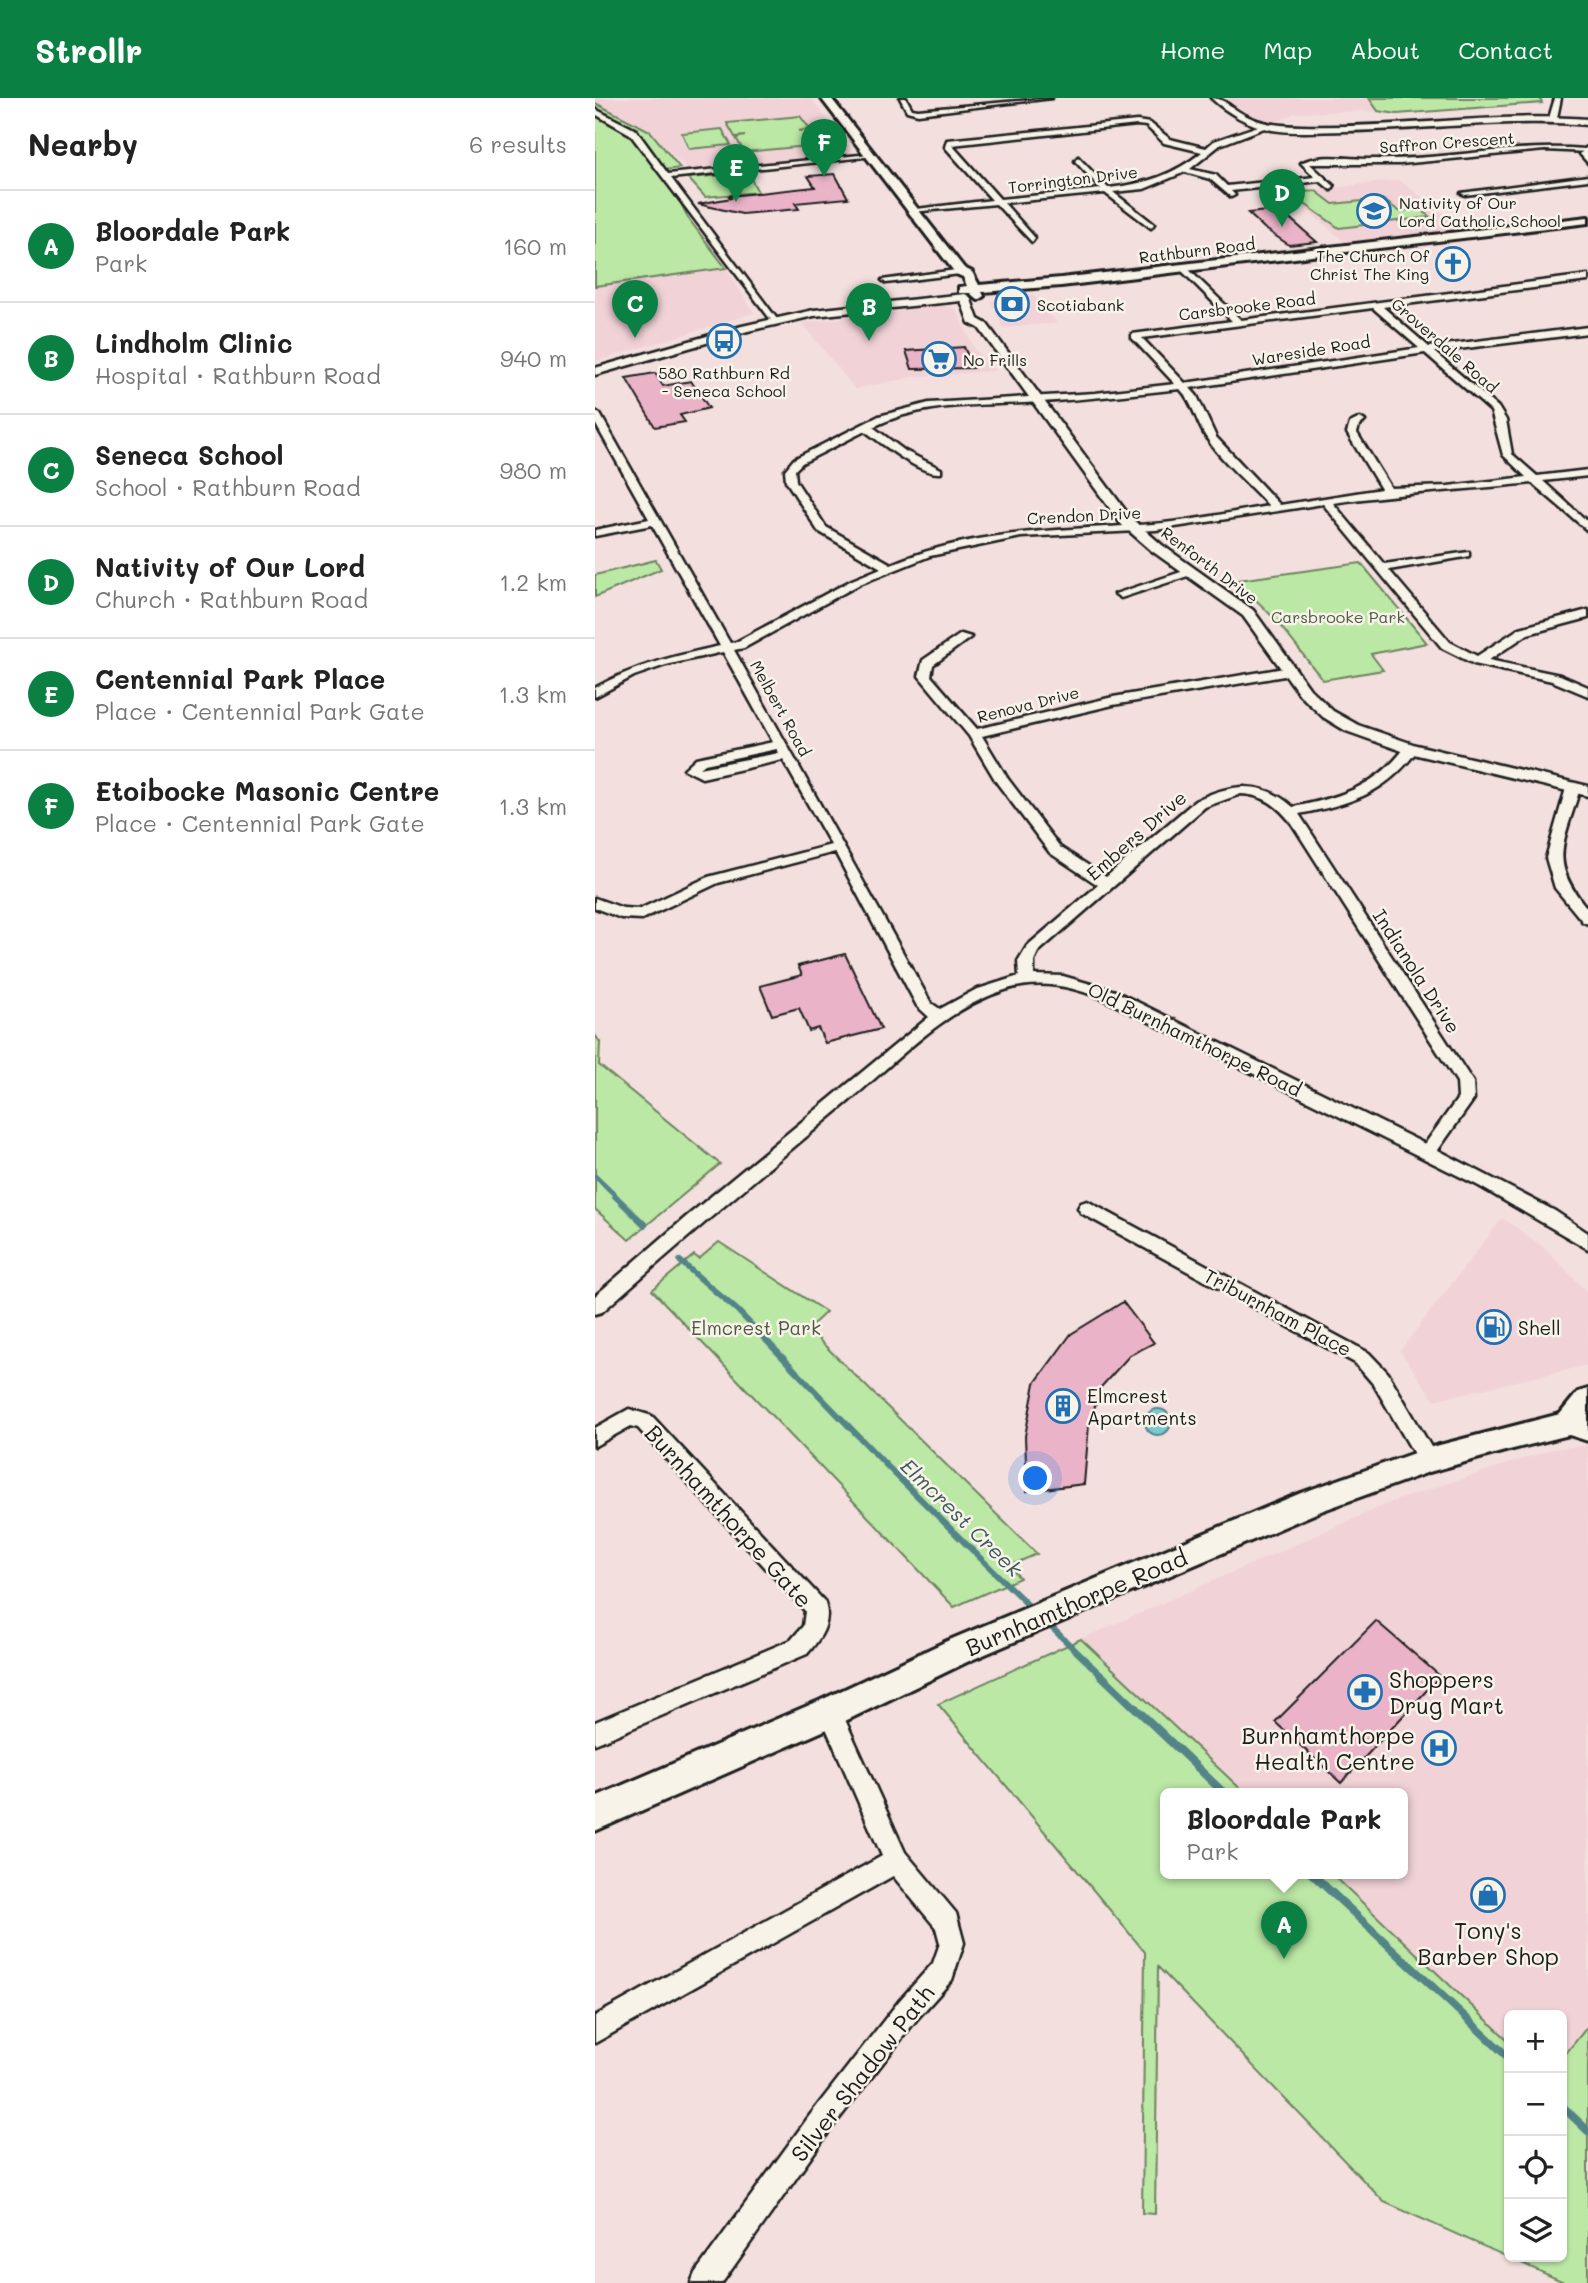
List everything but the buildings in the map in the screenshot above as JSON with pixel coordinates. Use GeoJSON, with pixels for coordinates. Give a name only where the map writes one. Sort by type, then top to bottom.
{"type":"FeatureCollection","features":[{"type":"Feature","properties":{"kind":"main road","name":"Renforth Drive"},"geometry":{"type":"LineString","coordinates":[[826,98],[960,271],[955,275],[970,293]]}},
{"type":"Feature","properties":{"kind":"main road","name":"Rathburn Road"},"geometry":{"type":"LineString","coordinates":[[970,293],[1050,287],[1061,282],[1588,220]]}},
{"type":"Feature","properties":{"kind":"main road","name":"Burnhamthorpe Road"},"geometry":{"type":"LineString","coordinates":[[595,1814],[830,1712],[958,1651],[1311,1502],[1428,1460],[1579,1426],[1588,1400]]}},
{"type":"Feature","properties":{"kind":"street"},"geometry":{"type":"LineString","coordinates":[[903,98],[909,110],[918,112],[1049,98]]}},
{"type":"Feature","properties":{"kind":"street"},"geometry":{"type":"LineString","coordinates":[[1215,98],[1241,117],[1264,125],[1353,130],[1553,118],[1588,122]]}},
{"type":"Feature","properties":{"kind":"street"},"geometry":{"type":"LineString","coordinates":[[1553,118],[1558,98]]}},
{"type":"Feature","properties":{"kind":"street"},"geometry":{"type":"LineString","coordinates":[[1009,102],[1018,113]]}},
{"type":"Feature","properties":{"kind":"street"},"geometry":{"type":"LineString","coordinates":[[595,111],[633,132],[774,321]]}},
{"type":"Feature","properties":{"kind":"street"},"geometry":{"type":"LineString","coordinates":[[1032,240],[948,145],[950,142],[1137,122],[1148,124],[1167,141],[1205,150]]}},
{"type":"Feature","properties":{"kind":"street"},"geometry":{"type":"LineString","coordinates":[[1021,125],[1033,132]]}},
{"type":"Feature","properties":{"kind":"street","name":"Torrington Drive"},"geometry":{"type":"LineString","coordinates":[[912,210],[1141,187],[1184,170],[1205,150],[1264,125]]}},
{"type":"Feature","properties":{"kind":"street","name":"Saffron Crescent"},"geometry":{"type":"LineString","coordinates":[[1320,179],[1305,163],[1319,160],[1413,161],[1537,148],[1587,153]]}},
{"type":"Feature","properties":{"kind":"street"},"geometry":{"type":"LineString","coordinates":[[666,176],[870,156]]}},
{"type":"Feature","properties":{"kind":"street"},"geometry":{"type":"LineString","coordinates":[[1078,159],[1107,191],[1151,226]]}},
{"type":"Feature","properties":{"kind":"street"},"geometry":{"type":"LineString","coordinates":[[1184,170],[1213,177],[1233,198]]}},
{"type":"Feature","properties":{"kind":"street"},"geometry":{"type":"LineString","coordinates":[[1465,193],[1588,178]]}},
{"type":"Feature","properties":{"kind":"street"},"geometry":{"type":"LineString","coordinates":[[1225,189],[1320,179],[1331,188]]}},
{"type":"Feature","properties":{"kind":"street"},"geometry":{"type":"LineString","coordinates":[[1184,268],[1238,323]]}},
{"type":"Feature","properties":{"kind":"street"},"geometry":{"type":"LineString","coordinates":[[886,280],[960,271]]}},
{"type":"Feature","properties":{"kind":"street","name":"Carsbrooke Road"},"geometry":{"type":"LineString","coordinates":[[1278,509],[1212,439],[1202,423],[1194,400],[1135,336],[1588,278]]}},
{"type":"Feature","properties":{"kind":"street","name":"Rathburn Road"},"geometry":{"type":"LineString","coordinates":[[595,372],[774,321],[876,304],[970,293]]}},
{"type":"Feature","properties":{"kind":"street","name":"Renforth Drive"},"geometry":{"type":"LineString","coordinates":[[970,293],[973,321],[983,326],[999,350],[1039,398],[1118,510],[1135,529],[1248,613],[1318,706],[1338,720],[1411,749],[1580,789]]}},
{"type":"Feature","properties":{"kind":"street","name":"Groverdale Road"},"geometry":{"type":"LineString","coordinates":[[1375,305],[1498,414],[1503,422],[1505,450],[1588,528]]}},
{"type":"Feature","properties":{"kind":"street","name":"Wareside Road"},"geometry":{"type":"LineString","coordinates":[[888,567],[823,529],[791,481],[790,470],[799,461],[865,426],[894,414],[929,406],[1095,396],[1183,386],[1425,349],[1588,330]]}},
{"type":"Feature","properties":{"kind":"street","name":"Melbert Road"},"geometry":{"type":"LineString","coordinates":[[595,414],[839,847],[925,1006],[939,1017]]}},
{"type":"Feature","properties":{"kind":"street"},"geometry":{"type":"LineString","coordinates":[[1360,421],[1354,425],[1352,433],[1388,491]]}},
{"type":"Feature","properties":{"kind":"street"},"geometry":{"type":"LineString","coordinates":[[865,426],[901,453],[937,471]]}},
{"type":"Feature","properties":{"kind":"street","name":"Crendon Drive"},"geometry":{"type":"LineString","coordinates":[[595,692],[631,673],[663,662],[727,648],[766,634],[856,582],[927,553],[1021,534],[1135,529],[1327,503],[1388,491],[1448,489],[1533,477],[1588,473]]}},
{"type":"Feature","properties":{"kind":"street"},"geometry":{"type":"LineString","coordinates":[[1327,503],[1384,567],[1446,645],[1478,661],[1556,678],[1588,692]]}},
{"type":"Feature","properties":{"kind":"street"},"geometry":{"type":"LineString","coordinates":[[595,533],[656,521]]}},
{"type":"Feature","properties":{"kind":"street"},"geometry":{"type":"LineString","coordinates":[[1384,567],[1465,554]]}},
{"type":"Feature","properties":{"kind":"street"},"geometry":{"type":"LineString","coordinates":[[1121,594],[1190,572]]}},
{"type":"Feature","properties":{"kind":"street"},"geometry":{"type":"LineString","coordinates":[[1478,661],[1524,631],[1588,614]]}},
{"type":"Feature","properties":{"kind":"street"},"geometry":{"type":"LineString","coordinates":[[965,637],[927,663],[924,670],[949,708],[974,734]]}},
{"type":"Feature","properties":{"kind":"street","name":"Renova Drive"},"geometry":{"type":"LineString","coordinates":[[1108,885],[1055,850],[1002,780],[974,734],[1113,701],[1290,671]]}},
{"type":"Feature","properties":{"kind":"street"},"geometry":{"type":"LineString","coordinates":[[783,749],[708,773],[694,773],[691,769],[701,761],[783,749]]}},
{"type":"Feature","properties":{"kind":"street"},"geometry":{"type":"LineString","coordinates":[[1291,811],[1361,795],[1379,785],[1411,749]]}},
{"type":"Feature","properties":{"kind":"street"},"geometry":{"type":"LineString","coordinates":[[1580,789],[1553,858],[1562,888],[1588,919]]}},
{"type":"Feature","properties":{"kind":"street","name":"Embers Drive"},"geometry":{"type":"LineString","coordinates":[[1027,979],[1026,961],[1032,949],[1200,804],[1223,792],[1257,790],[1291,811]]}},
{"type":"Feature","properties":{"kind":"street","name":"Indianola Drive"},"geometry":{"type":"LineString","coordinates":[[1291,811],[1465,1082],[1466,1099],[1428,1152]]}},
{"type":"Feature","properties":{"kind":"street"},"geometry":{"type":"LineString","coordinates":[[595,903],[629,915],[642,914],[713,880],[839,847]]}},
{"type":"Feature","properties":{"kind":"street","name":"Old Burnhamthorpe Road"},"geometry":{"type":"LineString","coordinates":[[595,1307],[692,1222],[939,1017],[981,992],[1027,979],[1067,981],[1088,986],[1505,1191],[1586,1239]]}},
{"type":"Feature","properties":{"kind":"street","name":"Triburnham Place"},"geometry":{"type":"LineString","coordinates":[[1087,1208],[1362,1358],[1381,1379],[1428,1460]]}},
{"type":"Feature","properties":{"kind":"street","name":"Burnhamthorpe Gate"},"geometry":{"type":"LineString","coordinates":[[595,1438],[629,1416],[645,1422],[816,1608],[814,1630],[799,1647],[595,1733]]}},
{"type":"Feature","properties":{"kind":"street","name":"Silver Shadow Path"},"geometry":{"type":"LineString","coordinates":[[705,2283],[819,2124],[948,1963],[953,1943],[947,1922],[896,1861],[830,1712]]}},
{"type":"Feature","properties":{"kind":"street"},"geometry":{"type":"LineString","coordinates":[[595,2029],[896,1861]]}},
{"type":"Feature","properties":{"kind":"shaded area"},"geometry":{"type":"Polygon","coordinates":[[[595,98],[811,98],[853,154],[688,170],[649,131],[595,103],[595,98]]]}},
{"type":"Feature","properties":{"kind":"shaded area"},"geometry":{"type":"Polygon","coordinates":[[[1226,98],[1369,98],[1378,111],[1295,113],[1275,123],[1248,115],[1226,98]]]}},
{"type":"Feature","properties":{"kind":"shaded area","name":"Nativity of Our Lord Catholic School"},"geometry":{"type":"Polygon","coordinates":[[[1399,180],[1464,229],[1346,243],[1287,193],[1399,180]]]}},
{"type":"Feature","properties":{"kind":"shaded area"},"geometry":{"type":"Polygon","coordinates":[[[726,268],[754,313],[595,362],[595,286],[726,268]]]}},
{"type":"Feature","properties":{"kind":"shaded area"},"geometry":{"type":"Polygon","coordinates":[[[1033,294],[1057,323],[1003,328],[991,301],[1033,294]]]}},
{"type":"Feature","properties":{"kind":"shaded area"},"geometry":{"type":"Polygon","coordinates":[[[944,305],[955,309],[976,351],[995,371],[913,377],[855,389],[802,323],[944,305]]]}},
{"type":"Feature","properties":{"kind":"shaded area"},"geometry":{"type":"Polygon","coordinates":[[[1502,1218],[1545,1248],[1588,1293],[1588,1365],[1434,1400],[1400,1351],[1502,1218]]]}},
{"type":"Feature","properties":{"kind":"shaded area"},"geometry":{"type":"Polygon","coordinates":[[[1588,1445],[1588,2026],[1567,2052],[1567,2010],[1504,2010],[1504,2036],[1337,1879],[1408,1879],[1408,1788],[1240,1788],[1081,1639],[1394,1501],[1553,1449],[1588,1445]]]}},
{"type":"Feature","properties":{"kind":"green space"},"geometry":{"type":"Polygon","coordinates":[[[1369,98],[1540,98],[1542,103],[1397,114],[1378,111],[1369,98]]]}},
{"type":"Feature","properties":{"kind":"green space"},"geometry":{"type":"Polygon","coordinates":[[[595,103],[650,131],[680,168],[665,170],[688,218],[726,268],[595,286],[595,103]]]}},
{"type":"Feature","properties":{"kind":"green space"},"geometry":{"type":"Polygon","coordinates":[[[800,116],[810,129],[798,131],[810,130],[820,145],[744,152],[736,138],[745,136],[735,137],[727,123],[800,116]]]}},
{"type":"Feature","properties":{"kind":"green space"},"geometry":{"type":"Polygon","coordinates":[[[722,129],[731,145],[689,149],[682,133],[722,129]]]}},
{"type":"Feature","properties":{"kind":"green space"},"geometry":{"type":"Polygon","coordinates":[[[748,173],[758,192],[705,197],[688,178],[748,173]]]}},
{"type":"Feature","properties":{"kind":"green space"},"geometry":{"type":"Polygon","coordinates":[[[1316,191],[1333,204],[1382,199],[1399,211],[1420,209],[1430,217],[1339,228],[1289,193],[1316,191]]]}},
{"type":"Feature","properties":{"kind":"green space"},"geometry":{"type":"Polygon","coordinates":[[[656,560],[661,569],[595,597],[595,575],[656,560]]]}},
{"type":"Feature","properties":{"kind":"green space","name":"Carsbrooke Park"},"geometry":{"type":"Polygon","coordinates":[[[1361,563],[1427,643],[1371,654],[1383,670],[1323,680],[1259,603],[1232,581],[1361,563]]]}},
{"type":"Feature","properties":{"kind":"green space"},"geometry":{"type":"Polygon","coordinates":[[[595,1035],[600,1042],[599,1065],[720,1164],[629,1240],[595,1209],[595,1035]]]}},
{"type":"Feature","properties":{"kind":"green space","name":"Elmcrest Park"},"geometry":{"type":"Polygon","coordinates":[[[719,1242],[826,1312],[808,1329],[1037,1554],[1009,1566],[1020,1578],[954,1607],[652,1290],[694,1255],[699,1259],[719,1242]]]}},
{"type":"Feature","properties":{"kind":"green space"},"geometry":{"type":"Polygon","coordinates":[[[1081,1639],[1240,1788],[1160,1788],[1160,1879],[1337,1879],[1504,2036],[1504,2255],[1384,2202],[1158,1967],[1155,2214],[1142,2213],[1145,1952],[938,1704],[1081,1639]]]}},
{"type":"Feature","properties":{"kind":"green space"},"geometry":{"type":"Polygon","coordinates":[[[1588,2026],[1588,2283],[1566,2283],[1519,2262],[1567,2262],[1567,2052],[1588,2026]]]}},
{"type":"Feature","properties":{"kind":"water"},"geometry":{"type":"Polygon","coordinates":[[[1158,1409],[1167,1413],[1171,1422],[1167,1431],[1158,1435],[1149,1431],[1145,1422],[1149,1413],[1158,1409]]]}},
{"type":"Feature","properties":{"kind":"waterway","name":"Elmcrest Creek"},"geometry":{"type":"LineString","coordinates":[[595,1176],[617,1197]]}},
{"type":"Feature","properties":{"kind":"waterway","name":"Elmcrest Creek"},"geometry":{"type":"LineString","coordinates":[[615,1196],[645,1225]]}},
{"type":"Feature","properties":{"kind":"waterway","name":"Elmcrest Creek"},"geometry":{"type":"LineString","coordinates":[[680,1261],[737,1310],[889,1468],[1034,1611]]}},
{"type":"Feature","properties":{"kind":"waterway","name":"Elmcrest Creek"},"geometry":{"type":"LineString","coordinates":[[1046,1622],[1103,1677]]}},
{"type":"Feature","properties":{"kind":"waterway","name":"Elmcrest Creek"},"geometry":{"type":"LineString","coordinates":[[1101,1675],[1219,1788]]}},
{"type":"Feature","properties":{"kind":"waterway","name":"Elmcrest Creek"},"geometry":{"type":"LineString","coordinates":[[1317,1879],[1504,2053]]}},
{"type":"Feature","properties":{"kind":"waterway","name":"Elmcrest Creek"},"geometry":{"type":"LineString","coordinates":[[1567,2111],[1588,2131]]}},
{"type":"Feature","properties":{"kind":"place","name":"Etoibocke Masonic Centre"},"geometry":{"type":"Point","coordinates":[824,177]}},
{"type":"Feature","properties":{"kind":"place","name":"Centennial Park Place"},"geometry":{"type":"Point","coordinates":[736,202]}},
{"type":"Feature","properties":{"kind":"place","name":"Nativity of Our Lord Catholic School"},"geometry":{"type":"Point","coordinates":[1374,211]}},
{"type":"Feature","properties":{"kind":"place","name":"Nativity of Our Lord"},"geometry":{"type":"Point","coordinates":[1282,227]}},
{"type":"Feature","properties":{"kind":"place","name":"The Church Of Christ The King"},"geometry":{"type":"Point","coordinates":[1453,264]}},
{"type":"Feature","properties":{"kind":"place","name":"Scotiabank"},"geometry":{"type":"Point","coordinates":[1012,304]}},
{"type":"Feature","properties":{"kind":"place","name":"Seneca School"},"geometry":{"type":"Point","coordinates":[635,338]}},
{"type":"Feature","properties":{"kind":"place","name":"580 Rathburn Rd - Seneca School"},"geometry":{"type":"Point","coordinates":[724,341]}},
{"type":"Feature","properties":{"kind":"place","name":"Lindholm Clinic"},"geometry":{"type":"Point","coordinates":[869,341]}},
{"type":"Feature","properties":{"kind":"place","name":"No Frills"},"geometry":{"type":"Point","coordinates":[939,359]}},
{"type":"Feature","properties":{"kind":"place","name":"Shell"},"geometry":{"type":"Point","coordinates":[1494,1327]}},
{"type":"Feature","properties":{"kind":"place","name":"Elmcrest Apartments"},"geometry":{"type":"Point","coordinates":[1063,1406]}},
{"type":"Feature","properties":{"kind":"place","name":"Shoppers Drug Mart"},"geometry":{"type":"Point","coordinates":[1365,1692]}},
{"type":"Feature","properties":{"kind":"place","name":"Burnhamthorpe Health Centre"},"geometry":{"type":"Point","coordinates":[1439,1748]}},
{"type":"Feature","properties":{"kind":"place","name":"Tony's Barber Shop"},"geometry":{"type":"Point","coordinates":[1488,1895]}},
{"type":"Feature","properties":{"kind":"place","name":"Bloordale Park"},"geometry":{"type":"Point","coordinates":[1284,1959]}}]}
